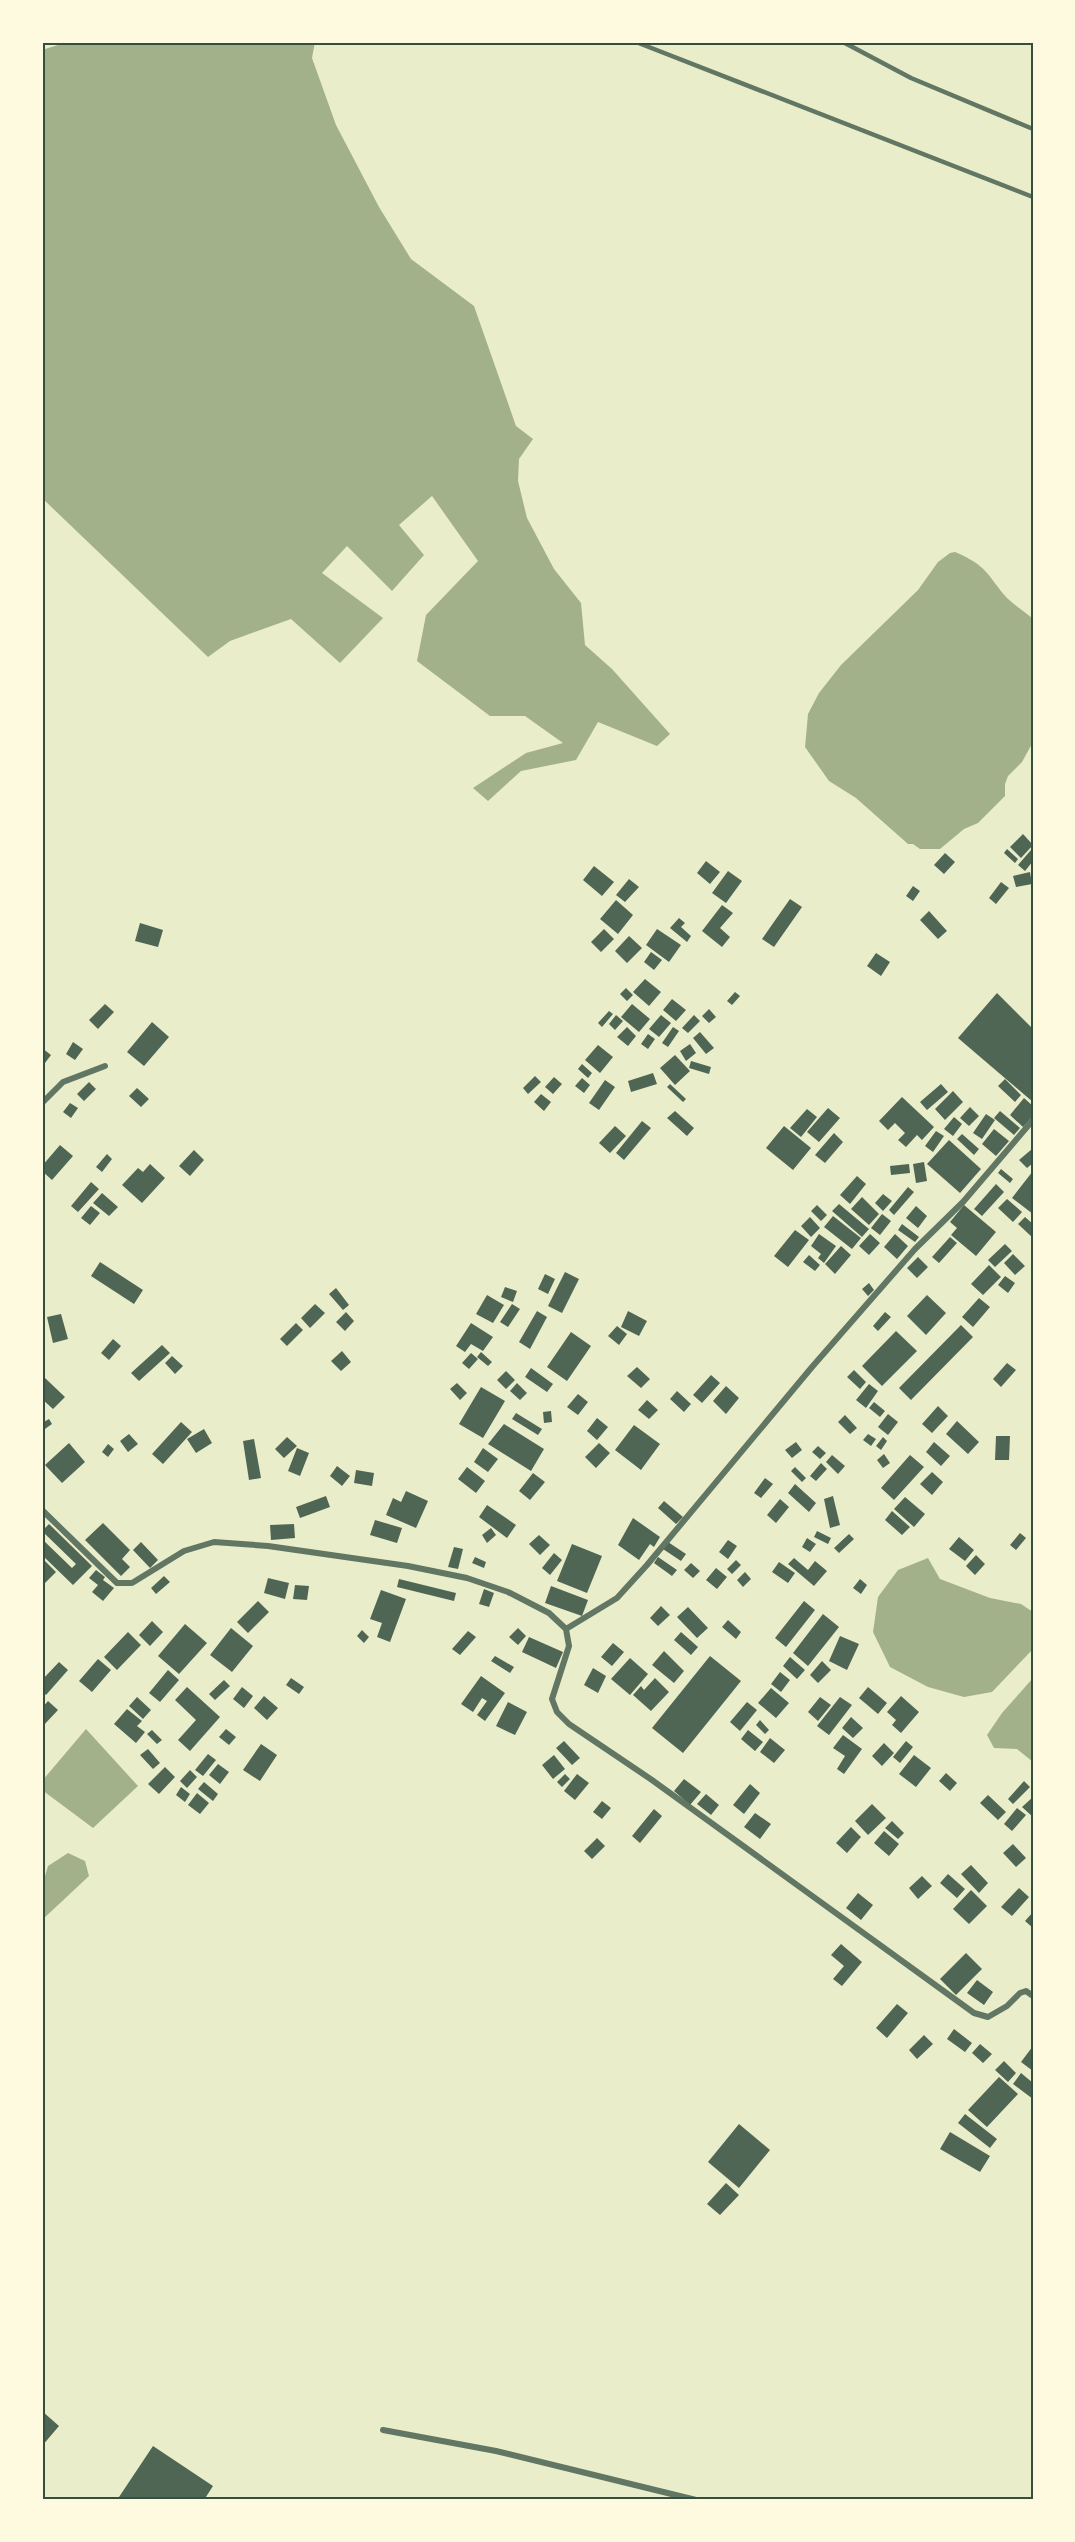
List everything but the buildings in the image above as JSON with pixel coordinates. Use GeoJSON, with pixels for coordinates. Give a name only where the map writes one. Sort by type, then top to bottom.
{"type":"FeatureCollection","features":[{"type":"Feature","properties":{"kind":"street"},"geometry":{"type":"LineString","coordinates":[[42,1103],[63,1082],[105,1066]]}},
{"type":"Feature","properties":{"kind":"street"},"geometry":{"type":"LineString","coordinates":[[566,1629],[616,1598],[812,1367],[915,1250],[963,1202],[1033,1120]]}},
{"type":"Feature","properties":{"kind":"street"},"geometry":{"type":"LineString","coordinates":[[42,1510],[117,1583],[132,1583],[184,1551],[214,1542],[268,1546],[408,1566],[467,1578],[508,1592],[549,1613],[566,1629],[568,1646],[552,1700],[557,1712],[569,1724],[652,1780],[974,2013],[988,2017],[1007,2006],[1020,1993],[1026,1991],[1033,1996]]}},
{"type":"Feature","properties":{"kind":"street"},"geometry":{"type":"LineString","coordinates":[[383,2430],[496,2451],[696,2500]]}},
{"type":"Feature","properties":{"kind":"lane"},"geometry":{"type":"LineString","coordinates":[[636,42],[1033,197]]}},
{"type":"Feature","properties":{"kind":"lane"},"geometry":{"type":"LineString","coordinates":[[843,42],[911,78],[1033,129]]}},
{"type":"Feature","properties":{"kind":"shaded area"},"geometry":{"type":"Polygon","coordinates":[[[57,42],[315,42],[312,58],[336,125],[379,207],[411,259],[474,306],[516,426],[533,439],[519,459],[518,481],[527,518],[554,569],[581,603],[585,645],[612,669],[670,734],[657,746],[598,722],[576,760],[521,771],[488,801],[473,788],[526,753],[563,743],[525,716],[490,716],[417,661],[426,615],[478,561],[432,496],[399,525],[424,555],[392,591],[347,546],[322,573],[383,618],[340,663],[291,619],[230,641],[208,657],[42,498],[42,50],[58,45],[57,42]]]}},
{"type":"Feature","properties":{"kind":"shaded area"},"geometry":{"type":"Polygon","coordinates":[[[955,552],[980,566],[1007,598],[1033,619],[1033,742],[1022,762],[1008,776],[1005,796],[978,823],[964,829],[940,849],[920,849],[913,844],[908,844],[856,798],[829,781],[805,747],[808,714],[819,693],[841,665],[918,590],[938,562],[955,552]]]}},
{"type":"Feature","properties":{"kind":"shaded area"},"geometry":{"type":"Polygon","coordinates":[[[928,1558],[940,1579],[990,1598],[1021,1604],[1033,1612],[1033,1649],[992,1692],[964,1697],[928,1687],[890,1667],[873,1632],[878,1597],[898,1570],[928,1558]]]}},
{"type":"Feature","properties":{"kind":"shaded area"},"geometry":{"type":"Polygon","coordinates":[[[1033,1678],[1033,1762],[1017,1749],[994,1748],[987,1735],[1002,1713],[1033,1678]]]}},
{"type":"Feature","properties":{"kind":"shaded area"},"geometry":{"type":"Polygon","coordinates":[[[86,1729],[138,1786],[93,1828],[42,1790],[42,1781],[86,1729]]]}},
{"type":"Feature","properties":{"kind":"shaded area"},"geometry":{"type":"Polygon","coordinates":[[[68,1853],[85,1861],[89,1876],[42,1920],[42,1886],[48,1866],[68,1853]]]}}]}
